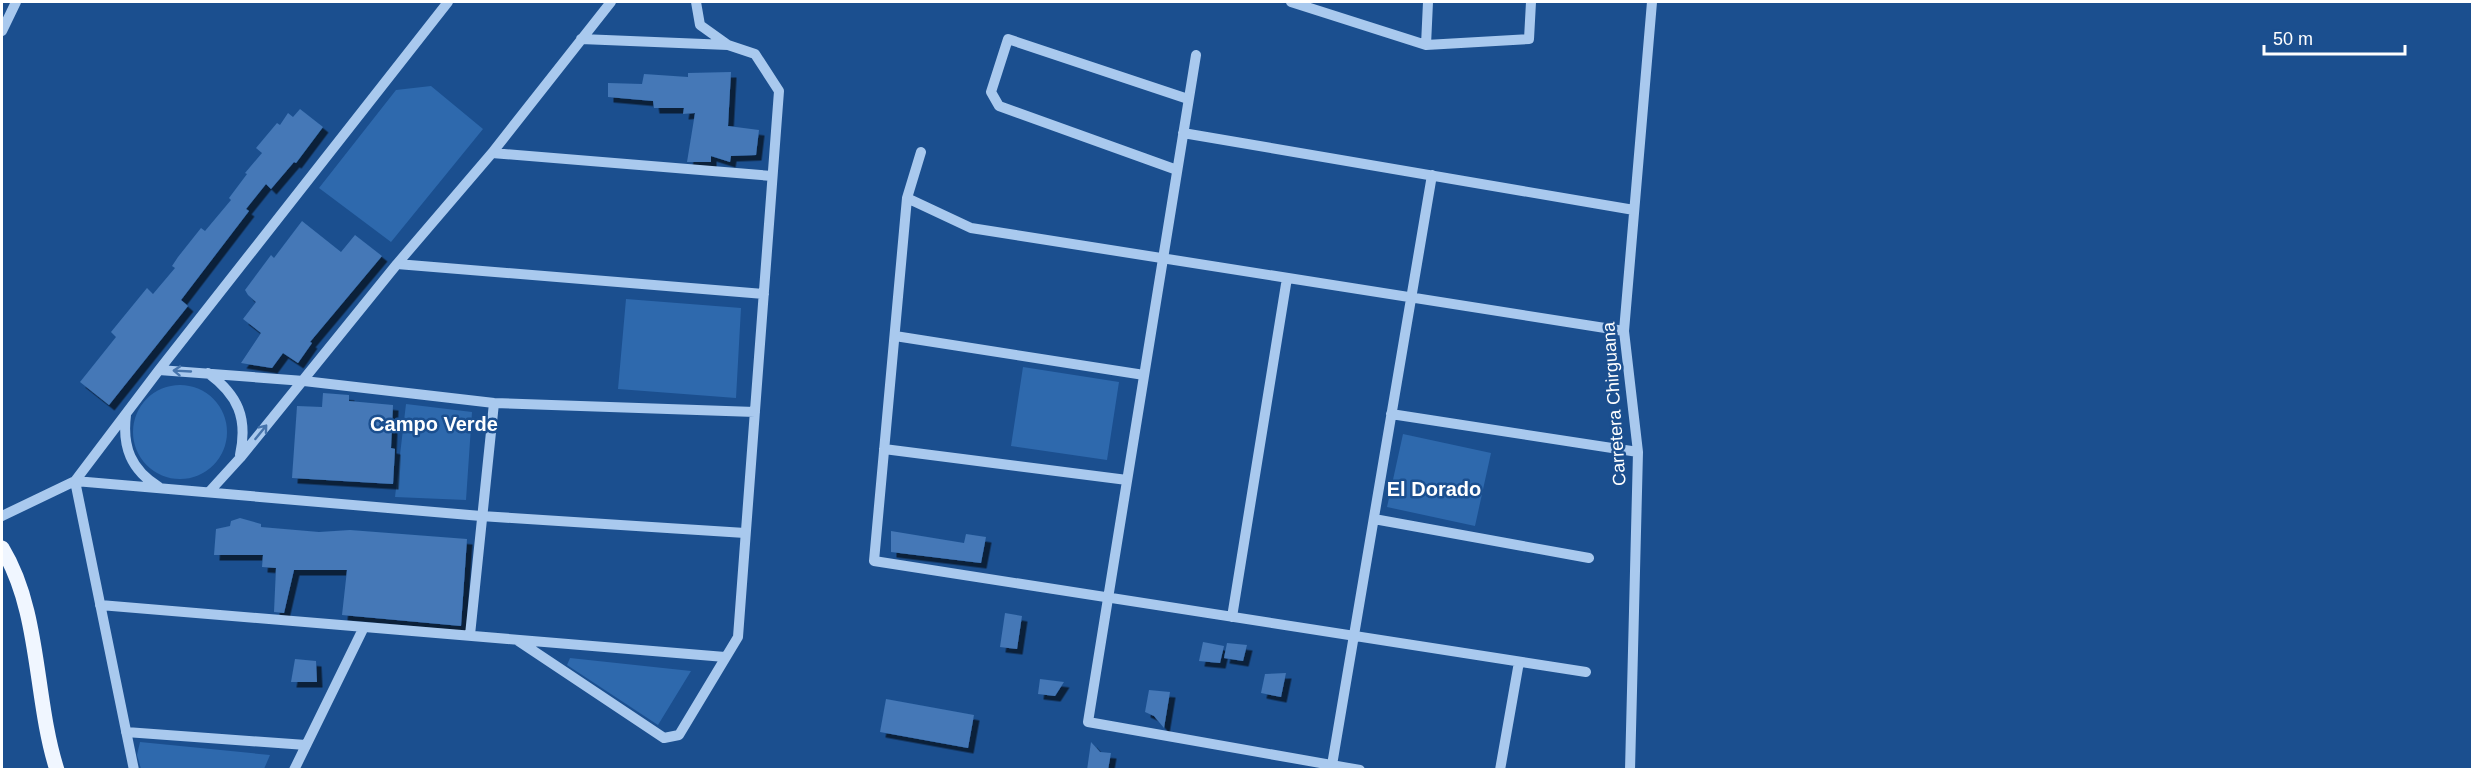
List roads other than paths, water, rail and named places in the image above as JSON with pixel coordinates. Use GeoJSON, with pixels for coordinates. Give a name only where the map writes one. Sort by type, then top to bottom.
{"type":"FeatureCollection","features":[{"type":"Feature","properties":{"kind":"main road"},"geometry":{"type":"LineString","coordinates":[[2,548],[23,591],[49,743],[57,770]]}},
{"type":"Feature","properties":{"kind":"street"},"geometry":{"type":"LineString","coordinates":[[2,31],[15,2]]}},
{"type":"Feature","properties":{"kind":"street"},"geometry":{"type":"LineString","coordinates":[[2,516],[75,481],[159,370],[448,2]]}},
{"type":"Feature","properties":{"kind":"street"},"geometry":{"type":"LineString","coordinates":[[209,492],[240,458],[397,264],[492,153],[611,2]]}},
{"type":"Feature","properties":{"kind":"street"},"geometry":{"type":"LineString","coordinates":[[696,2],[700,25],[728,45]]}},
{"type":"Feature","properties":{"kind":"street"},"geometry":{"type":"LineString","coordinates":[[1426,45],[1428,2]]}},
{"type":"Feature","properties":{"kind":"street"},"geometry":{"type":"LineString","coordinates":[[1298,3],[1426,45],[1529,39],[1531,2]]}},
{"type":"Feature","properties":{"kind":"street","name":"Carretera Chirguana"},"geometry":{"type":"LineString","coordinates":[[1630,770],[1638,452],[1624,331],[1652,2]]}},
{"type":"Feature","properties":{"kind":"street"},"geometry":{"type":"LineString","coordinates":[[517,640],[664,738],[679,735],[738,637],[779,91],[755,54],[728,45],[581,39]]}},
{"type":"Feature","properties":{"kind":"street"},"geometry":{"type":"LineString","coordinates":[[1177,170],[999,106],[990,92],[1008,39],[1188,99]]}},
{"type":"Feature","properties":{"kind":"street"},"geometry":{"type":"LineString","coordinates":[[1196,55],[1088,722],[1360,770]]}},
{"type":"Feature","properties":{"kind":"street"},"geometry":{"type":"LineString","coordinates":[[1183,133],[1634,210]]}},
{"type":"Feature","properties":{"kind":"street"},"geometry":{"type":"LineString","coordinates":[[921,152],[907,198],[874,561],[1586,672]]}},
{"type":"Feature","properties":{"kind":"street"},"geometry":{"type":"LineString","coordinates":[[492,153],[772,176]]}},
{"type":"Feature","properties":{"kind":"street"},"geometry":{"type":"LineString","coordinates":[[1332,765],[1432,175]]}},
{"type":"Feature","properties":{"kind":"street"},"geometry":{"type":"LineString","coordinates":[[907,198],[971,228],[1624,331]]}},
{"type":"Feature","properties":{"kind":"street"},"geometry":{"type":"LineString","coordinates":[[397,264],[764,294]]}},
{"type":"Feature","properties":{"kind":"street"},"geometry":{"type":"LineString","coordinates":[[1232,617],[1287,278]]}},
{"type":"Feature","properties":{"kind":"street"},"geometry":{"type":"LineString","coordinates":[[895,336],[1144,375]]}},
{"type":"Feature","properties":{"kind":"street"},"geometry":{"type":"LineString","coordinates":[[159,370],[304,381],[494,403],[754,412]]}},
{"type":"Feature","properties":{"kind":"street"},"geometry":{"type":"LineString","coordinates":[[207,372],[223,384],[235,400],[242,419],[244,439],[240,458]]}},
{"type":"Feature","properties":{"kind":"street"},"geometry":{"type":"LineString","coordinates":[[470,635],[494,403]]}},
{"type":"Feature","properties":{"kind":"street"},"geometry":{"type":"LineString","coordinates":[[126,414],[124,432],[127,450],[134,466],[146,479],[161,489]]}},
{"type":"Feature","properties":{"kind":"street"},"geometry":{"type":"LineString","coordinates":[[1392,414],[1638,452]]}},
{"type":"Feature","properties":{"kind":"street"},"geometry":{"type":"LineString","coordinates":[[884,449],[1127,480]]}},
{"type":"Feature","properties":{"kind":"street"},"geometry":{"type":"LineString","coordinates":[[75,481],[481,516],[745,533]]}},
{"type":"Feature","properties":{"kind":"street"},"geometry":{"type":"LineString","coordinates":[[75,481],[134,770]]}},
{"type":"Feature","properties":{"kind":"street"},"geometry":{"type":"LineString","coordinates":[[1374,519],[1589,558]]}},
{"type":"Feature","properties":{"kind":"street"},"geometry":{"type":"LineString","coordinates":[[100,605],[725,657]]}},
{"type":"Feature","properties":{"kind":"street"},"geometry":{"type":"LineString","coordinates":[[294,770],[364,627]]}},
{"type":"Feature","properties":{"kind":"street"},"geometry":{"type":"LineString","coordinates":[[1500,770],[1519,662]]}},
{"type":"Feature","properties":{"kind":"street"},"geometry":{"type":"LineString","coordinates":[[126,732],[306,745]]}},
{"type":"Feature","properties":{"kind":"district","name":"Campo Verde"},"geometry":{"type":"Point","coordinates":[434,424]}},
{"type":"Feature","properties":{"kind":"district","name":"El Dorado"},"geometry":{"type":"Point","coordinates":[1434,489]}}]}
